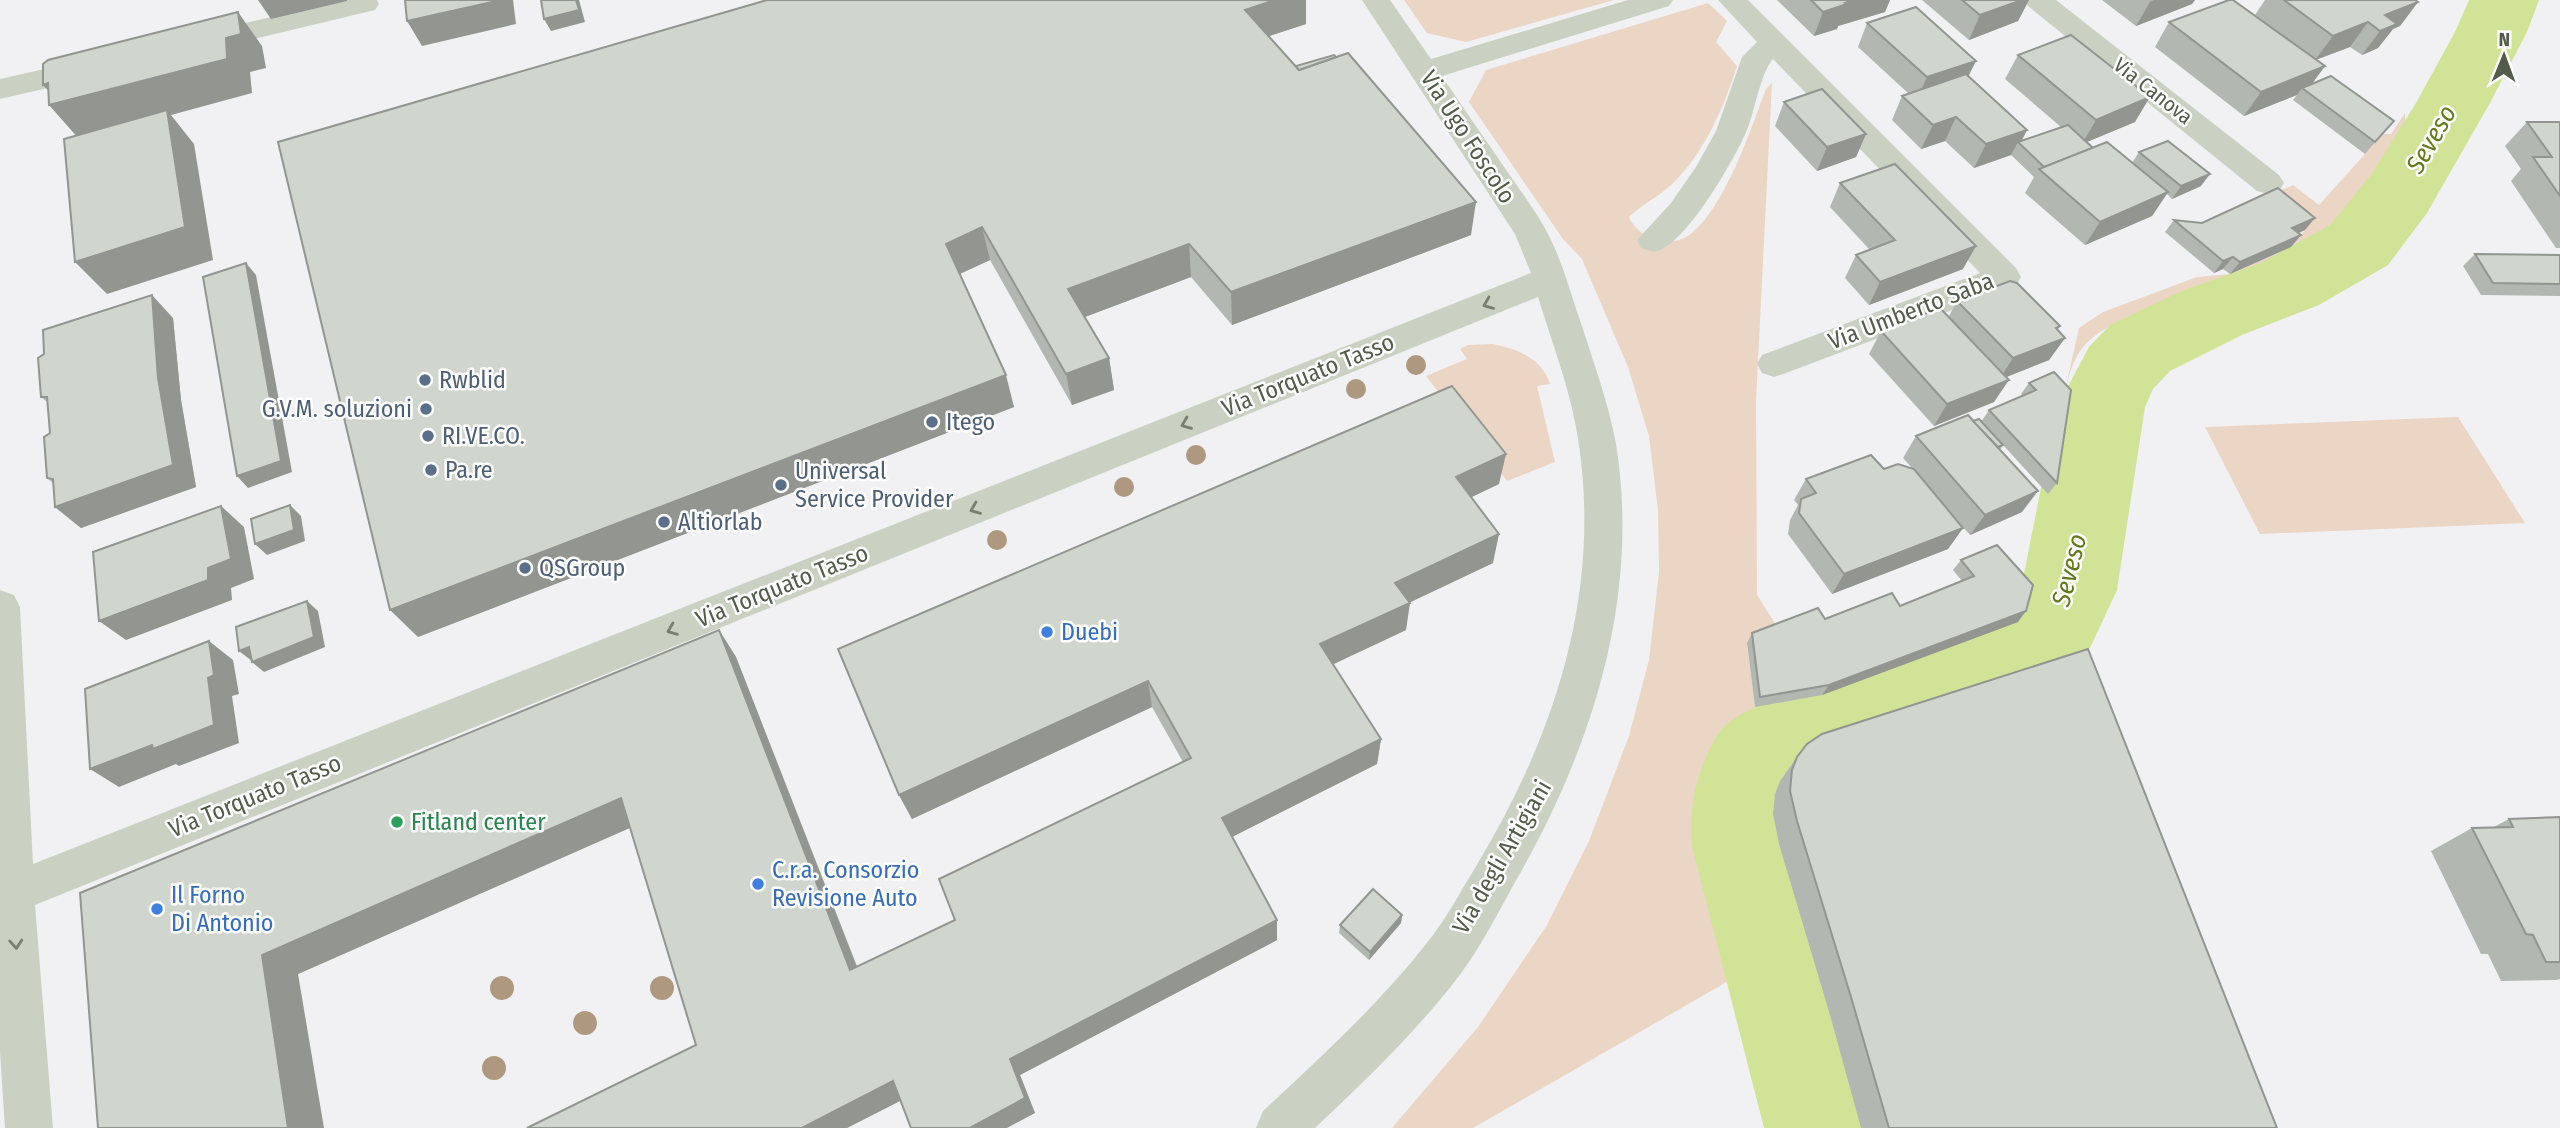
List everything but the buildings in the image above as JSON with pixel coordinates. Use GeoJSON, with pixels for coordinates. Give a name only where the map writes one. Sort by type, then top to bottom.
{"type":"FeatureCollection","features":[{"type":"Feature","properties":{"kind":"street","name":"Via Ugo Foscolo"},"geometry":{"type":"LineString","coordinates":[[1377,0],[1530,230],[1552,278]]}},
{"type":"Feature","properties":{"kind":"street"},"geometry":{"type":"LineString","coordinates":[[1424,71],[1659,0]]}},
{"type":"Feature","properties":{"kind":"street","name":"Via Umberto Saba"},"geometry":{"type":"LineString","coordinates":[[1732,0],[2004,278],[1774,364]]}},
{"type":"Feature","properties":{"kind":"street","name":"Via Canova"},"geometry":{"type":"LineString","coordinates":[[2038,0],[2268,183]]}},
{"type":"Feature","properties":{"kind":"street"},"geometry":{"type":"LineString","coordinates":[[169,50],[365,4]]}},
{"type":"Feature","properties":{"kind":"street"},"geometry":{"type":"LineString","coordinates":[[1653,240],[1682,211],[1709,173],[1731,131],[1757,57],[1774,44]]}},
{"type":"Feature","properties":{"kind":"street"},"geometry":{"type":"LineString","coordinates":[[0,89],[117,62]]}},
{"type":"Feature","properties":{"kind":"street","name":"Via Torquato Tasso"},"geometry":{"type":"LineString","coordinates":[[12,893],[1552,278]]}},
{"type":"Feature","properties":{"kind":"street","name":"Via degli Artigiani"},"geometry":{"type":"LineString","coordinates":[[1280,1128],[1357,1058],[1443,959],[1510,853],[1554,765],[1586,674],[1600,588],[1603,502],[1598,446],[1584,382],[1552,278]]}},
{"type":"Feature","properties":{"kind":"street"},"geometry":{"type":"LineString","coordinates":[[0,607],[12,893],[29,1128]]}},
{"type":"Feature","properties":{"kind":"shaded area"},"geometry":{"type":"Polygon","coordinates":[[[1404,0],[1614,0],[1466,42],[1427,33],[1404,0]]]}},
{"type":"Feature","properties":{"kind":"shaded area"},"geometry":{"type":"Polygon","coordinates":[[[1708,3],[1727,21],[1716,42],[1737,66],[1732,82],[1712,129],[1694,159],[1667,189],[1629,217],[1636,228],[1652,239],[1675,241],[1692,233],[1716,204],[1726,186],[1766,89],[1772,83],[1756,401],[1757,595],[1780,631],[1747,644],[1755,707],[1822,695],[1767,708],[1738,719],[1718,734],[1714,746],[1706,775],[1705,832],[1718,891],[1744,972],[1473,1128],[1392,1128],[1478,1027],[1547,925],[1589,841],[1629,736],[1649,660],[1659,572],[1658,510],[1649,436],[1628,367],[1582,259],[1563,239],[1469,102],[1486,70],[1708,3]]]}},
{"type":"Feature","properties":{"kind":"shaded area"},"geometry":{"type":"Polygon","coordinates":[[[2405,113],[2402,141],[2394,156],[2363,198],[2336,227],[2309,247],[2258,274],[2209,293],[2133,315],[2104,329],[2079,352],[2063,400],[2079,328],[2103,312],[2197,277],[2230,274],[2291,247],[2305,230],[2265,197],[2293,185],[2319,205],[2383,134],[2391,134],[2405,113]]]}},
{"type":"Feature","properties":{"kind":"shaded area"},"geometry":{"type":"Polygon","coordinates":[[[1493,344],[1511,349],[1535,361],[1550,384],[1537,386],[1555,462],[1507,481],[1426,376],[1467,359],[1460,349],[1468,345],[1493,344]]]}},
{"type":"Feature","properties":{"kind":"shaded area"},"geometry":{"type":"Polygon","coordinates":[[[2458,417],[2525,523],[2260,534],[2205,427],[2458,417]]]}},
{"type":"Feature","properties":{"kind":"waterway","name":"Seveso"},"geometry":{"type":"LineString","coordinates":[[1823,1128],[1745,846],[1744,796],[1754,768],[1769,753],[1802,735],[1953,686],[2010,660],[2041,638],[2055,619],[2069,590],[2101,407],[2119,370],[2140,348],[2212,313],[2290,284],[2359,245],[2399,194],[2453,103],[2491,32],[2504,0]]}},
{"type":"Feature","properties":{"kind":"place","name":"Rwblid"},"geometry":{"type":"Point","coordinates":[425,380]}},
{"type":"Feature","properties":{"kind":"place","name":"G.V.M. soluzioni"},"geometry":{"type":"Point","coordinates":[426,409]}},
{"type":"Feature","properties":{"kind":"place","name":"Itego"},"geometry":{"type":"Point","coordinates":[932,422]}},
{"type":"Feature","properties":{"kind":"place","name":"RI.VE.CO."},"geometry":{"type":"Point","coordinates":[428,436]}},
{"type":"Feature","properties":{"kind":"place","name":"Pa.re"},"geometry":{"type":"Point","coordinates":[431,470]}},
{"type":"Feature","properties":{"kind":"place","name":"Universal Service Provider"},"geometry":{"type":"Point","coordinates":[781,485]}},
{"type":"Feature","properties":{"kind":"place","name":"Altiorlab"},"geometry":{"type":"Point","coordinates":[664,522]}},
{"type":"Feature","properties":{"kind":"place","name":"QSGroup"},"geometry":{"type":"Point","coordinates":[525,568]}},
{"type":"Feature","properties":{"kind":"place","name":"Duebi"},"geometry":{"type":"Point","coordinates":[1047,632]}},
{"type":"Feature","properties":{"kind":"place","name":"Fitland center"},"geometry":{"type":"Point","coordinates":[397,822]}},
{"type":"Feature","properties":{"kind":"place","name":"C.r.a. Consorzio Revisione Auto"},"geometry":{"type":"Point","coordinates":[758,884]}},
{"type":"Feature","properties":{"kind":"place","name":"Il Forno Di Antonio"},"geometry":{"type":"Point","coordinates":[157,909]}}]}
